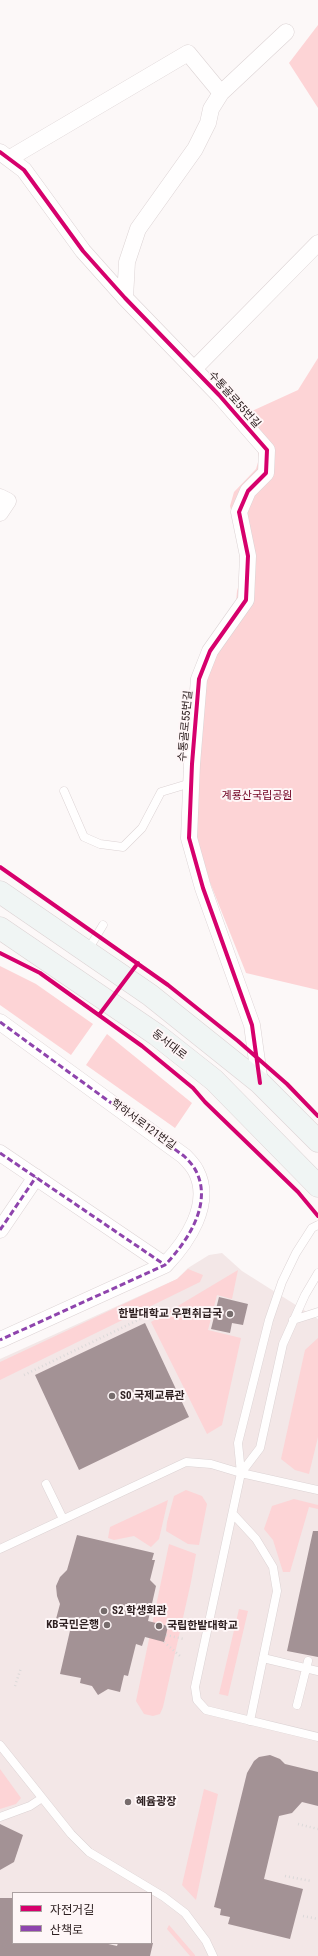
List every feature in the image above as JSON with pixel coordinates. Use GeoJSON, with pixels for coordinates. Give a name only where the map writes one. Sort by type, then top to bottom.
{"type":"FeatureCollection","features":[{"type":"Feature","properties":{"kind":"street"},"geometry":{"type":"LineString","coordinates":[[125,298],[127,262],[138,228],[195,149],[208,122],[211,109],[221,93],[286,32]]}},
{"type":"Feature","properties":{"kind":"street"},"geometry":{"type":"LineString","coordinates":[[5,155],[188,53],[221,93]]}},
{"type":"Feature","properties":{"kind":"street","name":"수통골로55번길"},"geometry":{"type":"LineString","coordinates":[[5,155],[24,170],[83,251],[125,298],[194,369],[267,450],[266,473],[248,491],[239,512],[248,556],[246,600],[210,651],[199,679],[191,783],[189,838],[203,888],[252,1025],[260,1083]]}},
{"type":"Feature","properties":{"kind":"street"},"geometry":{"type":"LineString","coordinates":[[194,369],[318,243]]}},
{"type":"Feature","properties":{"kind":"street"},"geometry":{"type":"LineString","coordinates":[[0,497],[8,501],[0,513]]}},
{"type":"Feature","properties":{"kind":"street"},"geometry":{"type":"LineString","coordinates":[[0,892],[135,983],[260,1083],[318,1141]]}},
{"type":"Feature","properties":{"kind":"street","name":"동서대로"},"geometry":{"type":"LineString","coordinates":[[0,928],[157,1035],[214,1080],[318,1186]]}},
{"type":"Feature","properties":{"kind":"street","name":"학하서로121번길"},"geometry":{"type":"LineString","coordinates":[[0,1022],[160,1136],[184,1156],[196,1171],[201,1194],[198,1216],[181,1248],[165,1266],[0,1340]]}},
{"type":"Feature","properties":{"kind":"street"},"geometry":{"type":"LineString","coordinates":[[0,1152],[165,1266]]}},
{"type":"Feature","properties":{"kind":"street"},"geometry":{"type":"LineString","coordinates":[[0,1230],[36,1177]]}},
{"type":"Feature","properties":{"kind":"lane"},"geometry":{"type":"LineString","coordinates":[[64,791],[84,837],[100,844],[123,848],[142,828],[161,792],[191,783]]}},
{"type":"Feature","properties":{"kind":"lane"},"geometry":{"type":"LineString","coordinates":[[87,951],[103,925]]}},
{"type":"Feature","properties":{"kind":"lane"},"geometry":{"type":"LineString","coordinates":[[318,1225],[312,1228],[296,1252],[282,1282],[269,1320],[238,1442],[241,1473],[195,1687],[197,1700],[206,1710],[318,1737]]}},
{"type":"Feature","properties":{"kind":"lane"},"geometry":{"type":"LineString","coordinates":[[241,1473],[260,1448],[283,1344],[293,1320],[318,1273]]}},
{"type":"Feature","properties":{"kind":"lane"},"geometry":{"type":"LineString","coordinates":[[293,1320],[318,1312]]}},
{"type":"Feature","properties":{"kind":"lane"},"geometry":{"type":"LineString","coordinates":[[0,1549],[186,1462],[211,1464],[241,1473],[318,1490]]}},
{"type":"Feature","properties":{"kind":"lane"},"geometry":{"type":"LineString","coordinates":[[46,1484],[63,1519]]}},
{"type":"Feature","properties":{"kind":"lane"},"geometry":{"type":"LineString","coordinates":[[233,1514],[256,1539],[274,1567],[277,1591],[250,1721]]}},
{"type":"Feature","properties":{"kind":"lane"},"geometry":{"type":"LineString","coordinates":[[263,1658],[307,1664],[318,1671]]}},
{"type":"Feature","properties":{"kind":"lane"},"geometry":{"type":"LineString","coordinates":[[297,1705],[307,1664]]}},
{"type":"Feature","properties":{"kind":"lane"},"geometry":{"type":"LineString","coordinates":[[0,1745],[71,1834],[89,1852],[164,1897],[185,1913],[206,1941],[213,1956]]}},
{"type":"Feature","properties":{"kind":"lane"},"geometry":{"type":"LineString","coordinates":[[0,1817],[30,1806],[42,1798]]}},
{"type":"Feature","properties":{"kind":"path"},"geometry":{"type":"LineString","coordinates":[[24,1375],[140,1319]]}},
{"type":"Feature","properties":{"kind":"path"},"geometry":{"type":"LineString","coordinates":[[168,1626],[188,1621]]}},
{"type":"Feature","properties":{"kind":"path"},"geometry":{"type":"LineString","coordinates":[[166,1635],[184,1639]]}},
{"type":"Feature","properties":{"kind":"path"},"geometry":{"type":"LineString","coordinates":[[164,1642],[180,1656]]}},
{"type":"Feature","properties":{"kind":"path"},"geometry":{"type":"LineString","coordinates":[[15,1686],[21,1668]]}},
{"type":"Feature","properties":{"kind":"path"},"geometry":{"type":"LineString","coordinates":[[298,1824],[318,1829]]}},
{"type":"Feature","properties":{"kind":"path"},"geometry":{"type":"LineString","coordinates":[[285,1876],[311,1881]]}},
{"type":"Feature","properties":{"kind":"path"},"geometry":{"type":"LineString","coordinates":[[303,1916],[318,1919]]}},
{"type":"Feature","properties":{"kind":"shaded area","name":"국립한밭대학교"},"geometry":{"type":"Polygon","coordinates":[[[222,1253],[242,1271],[318,1319],[318,1956],[0,1956],[0,1359],[177,1279],[188,1268],[209,1255],[222,1253]]]}},
{"type":"Feature","properties":{"kind":"green space"},"geometry":{"type":"Polygon","coordinates":[[[318,25],[318,108],[289,63],[318,25]]]}},
{"type":"Feature","properties":{"kind":"green space","name":"계룡산국립공원"},"geometry":{"type":"Polygon","coordinates":[[[318,358],[318,990],[246,973],[205,870],[195,836],[204,680],[215,651],[234,626],[237,591],[241,577],[239,542],[230,506],[234,492],[256,469],[259,459],[257,445],[240,422],[252,411],[298,390],[318,358]]]}},
{"type":"Feature","properties":{"kind":"green space"},"geometry":{"type":"Polygon","coordinates":[[[0,966],[36,984],[93,1024],[71,1055],[0,1005],[0,966]]]}},
{"type":"Feature","properties":{"kind":"green space"},"geometry":{"type":"Polygon","coordinates":[[[107,1034],[192,1103],[175,1128],[86,1065],[107,1034]]]}},
{"type":"Feature","properties":{"kind":"green space"},"geometry":{"type":"Polygon","coordinates":[[[188,1269],[203,1275],[200,1282],[0,1380],[0,1362],[177,1279],[188,1269]]]}},
{"type":"Feature","properties":{"kind":"green space"},"geometry":{"type":"Polygon","coordinates":[[[238,1270],[232,1299],[217,1295],[208,1330],[241,1338],[222,1425],[207,1434],[151,1322],[238,1270]]]}},
{"type":"Feature","properties":{"kind":"green space"},"geometry":{"type":"Polygon","coordinates":[[[318,1338],[318,1437],[309,1474],[295,1470],[281,1459],[305,1350],[318,1338]]]}},
{"type":"Feature","properties":{"kind":"green space"},"geometry":{"type":"Polygon","coordinates":[[[186,1490],[202,1496],[207,1504],[199,1545],[188,1544],[166,1531],[174,1496],[186,1490]]]}},
{"type":"Feature","properties":{"kind":"green space"},"geometry":{"type":"Polygon","coordinates":[[[294,1499],[318,1505],[318,1509],[309,1507],[290,1572],[283,1572],[273,1540],[264,1529],[272,1506],[294,1499]]]}},
{"type":"Feature","properties":{"kind":"green space"},"geometry":{"type":"Polygon","coordinates":[[[168,1500],[159,1539],[151,1547],[134,1536],[114,1540],[108,1538],[110,1527],[168,1500]]]}},
{"type":"Feature","properties":{"kind":"green space"},"geometry":{"type":"Polygon","coordinates":[[[169,1544],[196,1554],[163,1707],[160,1714],[153,1716],[144,1714],[136,1701],[169,1544]]]}},
{"type":"Feature","properties":{"kind":"green space"},"geometry":{"type":"Polygon","coordinates":[[[239,1609],[248,1611],[228,1696],[219,1694],[239,1609]]]}},
{"type":"Feature","properties":{"kind":"green space"},"geometry":{"type":"Polygon","coordinates":[[[0,1769],[21,1798],[16,1804],[0,1809],[0,1769]]]}},
{"type":"Feature","properties":{"kind":"green space"},"geometry":{"type":"Polygon","coordinates":[[[204,1789],[218,1794],[196,1900],[182,1885],[204,1789]]]}},
{"type":"Feature","properties":{"kind":"green space"},"geometry":{"type":"Polygon","coordinates":[[[169,1925],[195,1956],[190,1956],[167,1929],[169,1925]]]}},
{"type":"Feature","properties":{"kind":"building","name":"한밭대학교 우편취급국"},"geometry":{"type":"Polygon","coordinates":[[[219,1297],[248,1304],[243,1325],[232,1323],[230,1333],[211,1329],[219,1297]]]}},
{"type":"Feature","properties":{"kind":"building","name":"S0 국제교류관"},"geometry":{"type":"Polygon","coordinates":[[[145,1323],[189,1417],[79,1470],[35,1375],[145,1323]]]}},
{"type":"Feature","properties":{"kind":"building"},"geometry":{"type":"Polygon","coordinates":[[[313,1531],[318,1531],[318,1657],[287,1651],[313,1531]]]}},
{"type":"Feature","properties":{"kind":"building","name":"S2 학생회관"},"geometry":{"type":"Polygon","coordinates":[[[77,1535],[154,1553],[152,1560],[155,1560],[150,1580],[156,1586],[148,1621],[168,1626],[166,1635],[164,1642],[145,1637],[142,1646],[136,1644],[128,1676],[124,1675],[120,1692],[108,1689],[98,1695],[92,1686],[80,1683],[81,1678],[60,1674],[72,1622],[56,1619],[60,1604],[56,1586],[60,1577],[67,1570],[77,1535]]]}},
{"type":"Feature","properties":{"kind":"building"},"geometry":{"type":"Polygon","coordinates":[[[270,1755],[280,1759],[285,1764],[318,1772],[318,1806],[302,1802],[292,1813],[279,1816],[264,1879],[303,1889],[290,1939],[228,1924],[230,1917],[220,1915],[221,1909],[214,1907],[247,1773],[254,1761],[259,1757],[270,1755]]]}},
{"type":"Feature","properties":{"kind":"building"},"geometry":{"type":"Polygon","coordinates":[[[0,1824],[23,1835],[14,1862],[0,1870],[0,1824]]]}},
{"type":"Feature","properties":{"kind":"building"},"geometry":{"type":"Polygon","coordinates":[[[0,1898],[12,1898],[12,1944],[108,1944],[117,1946],[118,1944],[153,1943],[150,1956],[0,1956],[0,1898]]]}},
{"type":"Feature","properties":{"kind":"marked path"},"geometry":{"type":"LineString","coordinates":[[0,1022],[184,1156],[196,1171],[200,1184],[201,1196],[195,1222],[189,1234],[165,1265],[0,1340]]}},
{"type":"Feature","properties":{"kind":"marked path"},"geometry":{"type":"LineString","coordinates":[[0,1153],[165,1265]]}},
{"type":"Feature","properties":{"kind":"marked path"},"geometry":{"type":"LineString","coordinates":[[0,1230],[36,1177]]}},
{"type":"Feature","properties":{"kind":"cycle path"},"geometry":{"type":"LineString","coordinates":[[0,152],[24,170],[83,251],[125,298],[219,395],[267,450],[266,473],[248,491],[239,512],[248,556],[246,600],[210,651],[199,679],[192,764],[189,838],[203,888],[252,1025],[260,1083]]}},
{"type":"Feature","properties":{"kind":"cycle path"},"geometry":{"type":"LineString","coordinates":[[0,867],[168,985],[238,1041],[287,1084],[318,1116]]}},
{"type":"Feature","properties":{"kind":"cycle path"},"geometry":{"type":"LineString","coordinates":[[0,953],[40,973],[142,1046],[193,1088],[205,1102],[298,1192],[318,1216]]}},
{"type":"Feature","properties":{"kind":"cycle path"},"geometry":{"type":"LineString","coordinates":[[99,1015],[138,963]]}},
{"type":"Feature","properties":{"kind":"place","name":"한밭대학교 우편취급국"},"geometry":{"type":"Point","coordinates":[230,1314]}},
{"type":"Feature","properties":{"kind":"place","name":"S0 국제교류관"},"geometry":{"type":"Point","coordinates":[112,1396]}},
{"type":"Feature","properties":{"kind":"place","name":"S2 학생회관"},"geometry":{"type":"Point","coordinates":[104,1611]}},
{"type":"Feature","properties":{"kind":"place","name":"KB국민은행"},"geometry":{"type":"Point","coordinates":[107,1625]}},
{"type":"Feature","properties":{"kind":"place","name":"국립한밭대학교"},"geometry":{"type":"Point","coordinates":[159,1626]}},
{"type":"Feature","properties":{"kind":"place","name":"혜윰광장"},"geometry":{"type":"Point","coordinates":[128,1802]}}]}
